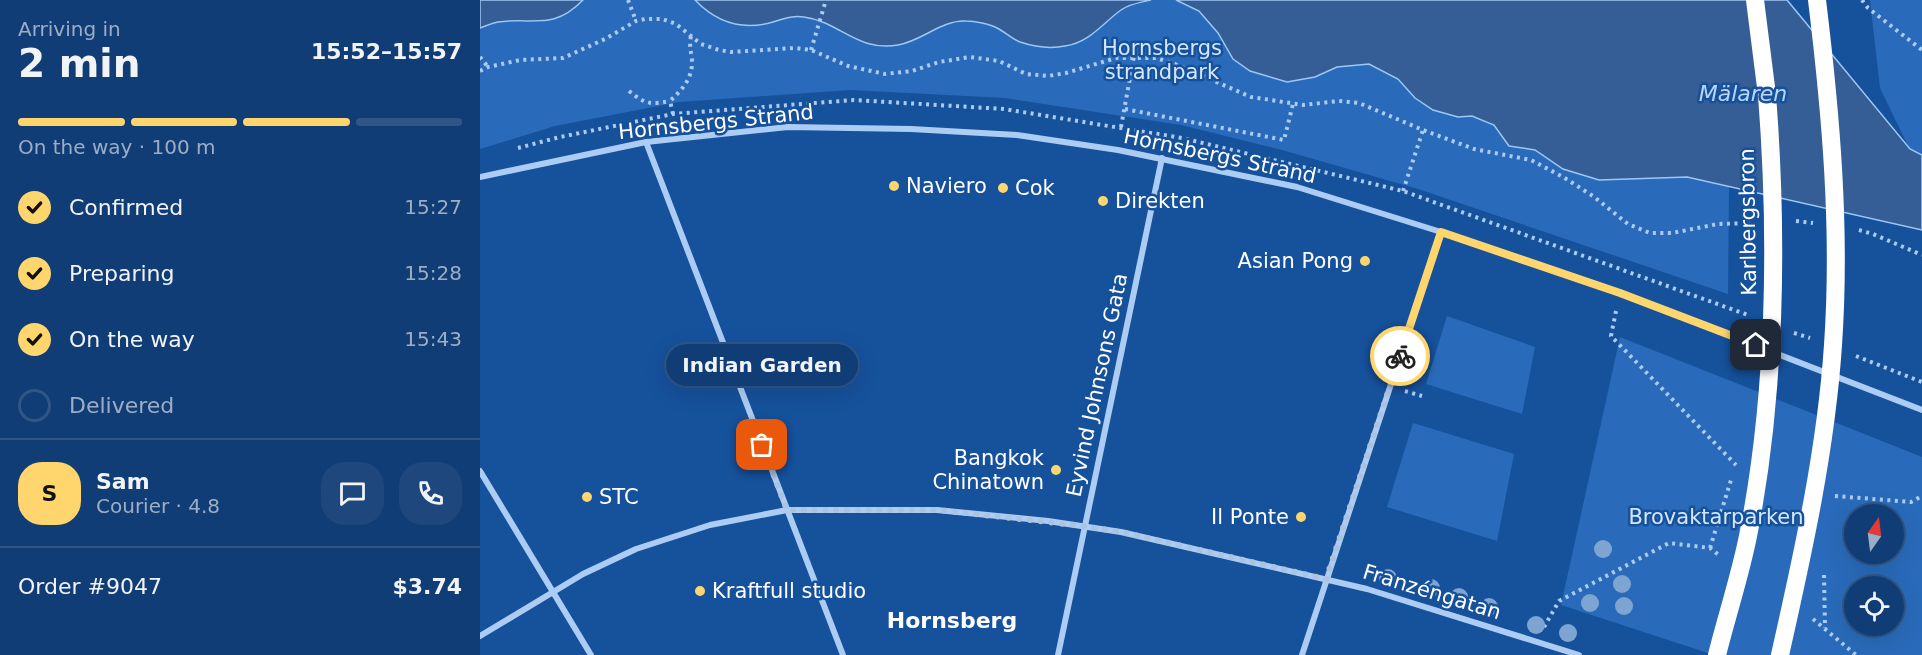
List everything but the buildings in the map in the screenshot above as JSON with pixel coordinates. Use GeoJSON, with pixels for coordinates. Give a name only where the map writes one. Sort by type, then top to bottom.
{"type":"FeatureCollection","features":[{"type":"Feature","properties":{"kind":"highway","name":"Karlbergsbron"},"geometry":{"type":"LineString","coordinates":[[1717,655],[1748,536],[1765,410],[1772,320],[1771,148],[1755,0]]}},
{"type":"Feature","properties":{"kind":"highway"},"geometry":{"type":"LineString","coordinates":[[1780,655],[1804,547],[1827,410],[1833,347],[1836,242],[1833,176],[1826,72],[1817,0]]}},
{"type":"Feature","properties":{"kind":"street","name":"Hornsbergs Strand"},"geometry":{"type":"LineString","coordinates":[[480,177],[646,142],[788,127],[911,129],[1017,135],[1162,158],[1297,187],[1441,232],[1620,293],[1922,410]]}},
{"type":"Feature","properties":{"kind":"street"},"geometry":{"type":"LineString","coordinates":[[646,142],[843,655]]}},
{"type":"Feature","properties":{"kind":"street","name":"Eyvind Johnsons Gata"},"geometry":{"type":"LineString","coordinates":[[1058,655],[1162,158]]}},
{"type":"Feature","properties":{"kind":"street"},"geometry":{"type":"LineString","coordinates":[[1302,655],[1441,232]]}},
{"type":"Feature","properties":{"kind":"street"},"geometry":{"type":"LineString","coordinates":[[480,471],[591,655]]}},
{"type":"Feature","properties":{"kind":"street","name":"Franzéngatan"},"geometry":{"type":"LineString","coordinates":[[480,636],[583,574],[636,549],[710,525],[787,510],[937,510],[1121,532],[1367,589],[1579,655]]}},
{"type":"Feature","properties":{"kind":"path"},"geometry":{"type":"LineString","coordinates":[[628,0],[636,21]]}},
{"type":"Feature","properties":{"kind":"path"},"geometry":{"type":"LineString","coordinates":[[812,50],[826,0]]}},
{"type":"Feature","properties":{"kind":"path"},"geometry":{"type":"LineString","coordinates":[[1862,0],[1868,8],[1922,50]]}},
{"type":"Feature","properties":{"kind":"path"},"geometry":{"type":"LineString","coordinates":[[480,71],[520,60],[563,58],[605,39],[636,21],[645,19],[662,19],[676,24],[701,44],[731,52],[795,48],[812,50],[849,66],[885,74],[912,71],[939,62],[970,57],[999,62],[1026,74],[1048,76],[1116,58],[1134,56],[1156,58],[1251,97],[1302,105],[1339,101],[1359,103],[1474,149],[1531,160],[1578,186],[1628,224],[1650,233],[1672,233],[1718,224],[1752,223]]}},
{"type":"Feature","properties":{"kind":"path"},"geometry":{"type":"LineString","coordinates":[[629,91],[642,102],[656,104],[670,101],[683,88],[690,76],[691,36]]}},
{"type":"Feature","properties":{"kind":"path"},"geometry":{"type":"LineString","coordinates":[[1121,127],[1134,56]]}},
{"type":"Feature","properties":{"kind":"path"},"geometry":{"type":"LineString","coordinates":[[480,57],[488,67]]}},
{"type":"Feature","properties":{"kind":"path"},"geometry":{"type":"LineString","coordinates":[[670,101],[673,114]]}},
{"type":"Feature","properties":{"kind":"path"},"geometry":{"type":"LineString","coordinates":[[1125,109],[1284,140],[1293,104]]}},
{"type":"Feature","properties":{"kind":"path"},"geometry":{"type":"LineString","coordinates":[[1423,130],[1403,191],[1748,315]]}},
{"type":"Feature","properties":{"kind":"path"},"geometry":{"type":"LineString","coordinates":[[1786,222],[1817,224]]}},
{"type":"Feature","properties":{"kind":"path"},"geometry":{"type":"LineString","coordinates":[[1856,230],[1873,234],[1922,255]]}},
{"type":"Feature","properties":{"kind":"path"},"geometry":{"type":"LineString","coordinates":[[1620,293],[1611,336],[1736,464],[1710,548]]}},
{"type":"Feature","properties":{"kind":"path"},"geometry":{"type":"LineString","coordinates":[[1791,331],[1812,339]]}},
{"type":"Feature","properties":{"kind":"path"},"geometry":{"type":"LineString","coordinates":[[1855,355],[1922,382]]}},
{"type":"Feature","properties":{"kind":"path"},"geometry":{"type":"LineString","coordinates":[[1834,496],[1911,502],[1922,496]]}},
{"type":"Feature","properties":{"kind":"path"},"geometry":{"type":"LineString","coordinates":[[1537,641],[1559,601],[1669,543],[1710,548],[1729,562]]}},
{"type":"Feature","properties":{"kind":"path"},"geometry":{"type":"LineString","coordinates":[[1806,614],[1856,655]]}},
{"type":"Feature","properties":{"kind":"green space","name":"Hornsbergs strandpark"},"geometry":{"type":"Polygon","coordinates":[[[583,0],[695,0],[705,10],[774,22],[802,16],[829,25],[916,39],[943,25],[966,21],[995,26],[1019,42],[1094,34],[1123,8],[1151,0],[1176,0],[1199,11],[1218,33],[1233,59],[1250,71],[1288,82],[1315,77],[1337,67],[1368,64],[1398,79],[1415,98],[1458,117],[1472,116],[1494,125],[1509,146],[1535,150],[1563,169],[1599,180],[1687,177],[1729,186],[1728,294],[1418,189],[1282,150],[1181,125],[1005,98],[850,90],[679,102],[555,126],[480,149],[480,28],[497,22],[540,22],[569,12],[583,0]]]}},
{"type":"Feature","properties":{"kind":"green space"},"geometry":{"type":"Polygon","coordinates":[[[1870,0],[1922,0],[1922,155],[1910,150],[1880,88],[1870,0]]]}},
{"type":"Feature","properties":{"kind":"green space"},"geometry":{"type":"Polygon","coordinates":[[[1447,316],[1535,347],[1522,414],[1426,384],[1447,316]]]}},
{"type":"Feature","properties":{"kind":"green space","name":"Brovaktarparken"},"geometry":{"type":"Polygon","coordinates":[[[1620,337],[1922,457],[1922,655],[1714,655],[1561,605],[1620,337]]]}},
{"type":"Feature","properties":{"kind":"green space"},"geometry":{"type":"Polygon","coordinates":[[[1413,423],[1514,454],[1497,541],[1387,507],[1413,423]]]}},
{"type":"Feature","properties":{"kind":"water"},"geometry":{"type":"Polygon","coordinates":[[[480,0],[583,0],[572,10],[552,19],[498,22],[480,28],[480,0]]]}},
{"type":"Feature","properties":{"kind":"water"},"geometry":{"type":"Polygon","coordinates":[[[695,0],[1151,0],[1124,8],[1081,41],[1065,46],[1048,47],[1020,42],[994,27],[966,21],[948,24],[907,43],[884,46],[860,41],[828,24],[804,17],[792,17],[751,26],[731,23],[712,14],[695,0]]]}},
{"type":"Feature","properties":{"kind":"water","name":"Mälaren"},"geometry":{"type":"Polygon","coordinates":[[[1176,0],[1787,0],[1910,149],[1922,155],[1922,230],[1687,177],[1599,180],[1563,169],[1535,150],[1509,146],[1494,125],[1472,116],[1458,117],[1433,110],[1415,98],[1398,79],[1369,64],[1337,67],[1315,77],[1287,82],[1250,71],[1233,59],[1218,33],[1199,11],[1176,0]]]}},
{"type":"Feature","properties":{"kind":"way so far"},"geometry":{"type":"LineString","coordinates":[[762,445],[787,510],[937,510],[1048,521],[1121,532],[1326,579],[1400,356]]}},
{"type":"Feature","properties":{"kind":"place","name":"Naviero"},"geometry":{"type":"Point","coordinates":[894,186]}},
{"type":"Feature","properties":{"kind":"place","name":"Cok"},"geometry":{"type":"Point","coordinates":[1003,188]}},
{"type":"Feature","properties":{"kind":"place","name":"Direkten"},"geometry":{"type":"Point","coordinates":[1103,201]}},
{"type":"Feature","properties":{"kind":"place","name":"Asian Pong"},"geometry":{"type":"Point","coordinates":[1365,261]}},
{"type":"Feature","properties":{"kind":"place","name":"Indian Garden"},"geometry":{"type":"Point","coordinates":[762,445]}},
{"type":"Feature","properties":{"kind":"place","name":"Bangkok Chinatown"},"geometry":{"type":"Point","coordinates":[1056,470]}},
{"type":"Feature","properties":{"kind":"place","name":"STC"},"geometry":{"type":"Point","coordinates":[587,497]}},
{"type":"Feature","properties":{"kind":"place","name":"Il Ponte"},"geometry":{"type":"Point","coordinates":[1301,517]}},
{"type":"Feature","properties":{"kind":"place","name":"Kraftfull studio"},"geometry":{"type":"Point","coordinates":[700,591]}},
{"type":"Feature","properties":{"kind":"district","name":"Hornsberg"},"geometry":{"type":"Point","coordinates":[952,620]}},
{"type":"Feature","properties":{"kind":"route"},"geometry":{"type":"LineString","coordinates":[[1400,356],[1441,232],[1620,293],[1756,345]]}}]}
